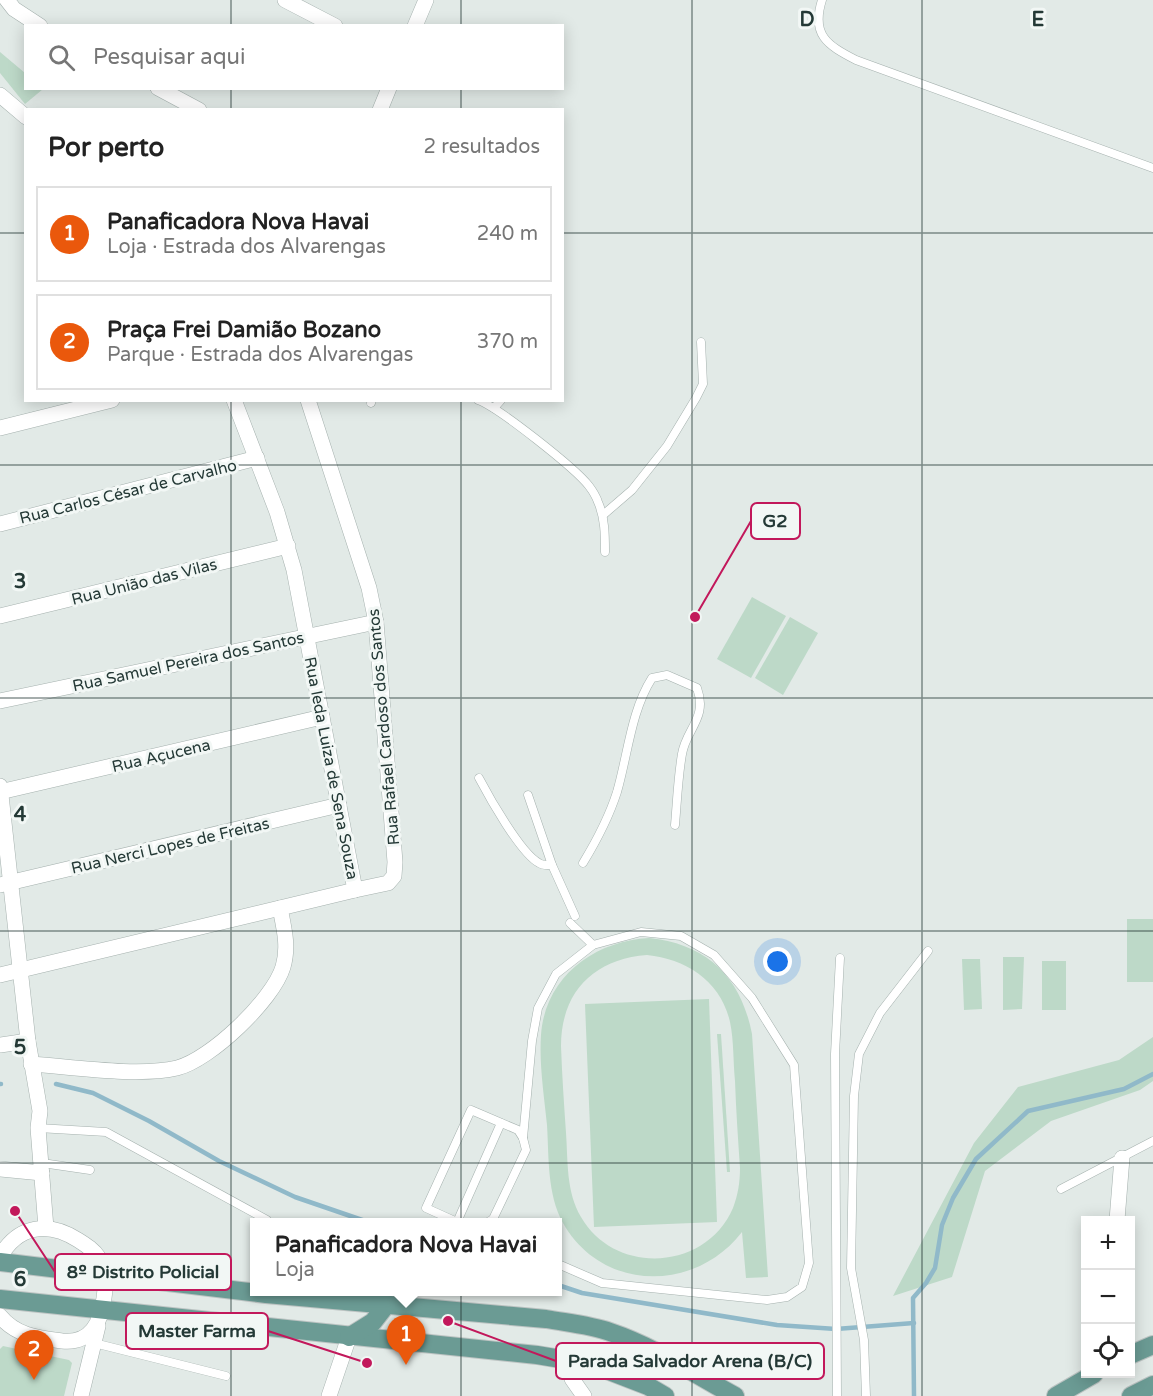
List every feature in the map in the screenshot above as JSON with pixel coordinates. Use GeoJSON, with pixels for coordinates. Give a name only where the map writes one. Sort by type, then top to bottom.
{"type":"FeatureCollection","features":[{"type":"Feature","properties":{"kind":"main road"},"geometry":{"type":"LineString","coordinates":[[0,1260],[250,1292]]}},
{"type":"Feature","properties":{"kind":"main road"},"geometry":{"type":"LineString","coordinates":[[290,1296],[546,1319],[611,1332],[668,1357],[735,1396]]}},
{"type":"Feature","properties":{"kind":"main road"},"geometry":{"type":"LineString","coordinates":[[0,1299],[101,1316],[537,1355],[591,1364],[648,1386],[665,1396]]}},
{"type":"Feature","properties":{"kind":"main road"},"geometry":{"type":"LineString","coordinates":[[349,1337],[373,1322],[387,1304]]}},
{"type":"Feature","properties":{"kind":"main road"},"geometry":{"type":"LineString","coordinates":[[1135,1353],[1153,1345]]}},
{"type":"Feature","properties":{"kind":"main road"},"geometry":{"type":"LineString","coordinates":[[1056,1396],[1087,1378]]}},
{"type":"Feature","properties":{"kind":"main road"},"geometry":{"type":"LineString","coordinates":[[1131,1396],[1153,1385]]}},
{"type":"Feature","properties":{"kind":"street"},"geometry":{"type":"LineString","coordinates":[[7,0],[15,9],[37,24]]}},
{"type":"Feature","properties":{"kind":"street"},"geometry":{"type":"LineString","coordinates":[[285,0],[331,24]]}},
{"type":"Feature","properties":{"kind":"street"},"geometry":{"type":"LineString","coordinates":[[416,24],[426,0]]}},
{"type":"Feature","properties":{"kind":"street"},"geometry":{"type":"LineString","coordinates":[[162,90],[195,108]]}},
{"type":"Feature","properties":{"kind":"street"},"geometry":{"type":"LineString","coordinates":[[381,108],[388,90]]}},
{"type":"Feature","properties":{"kind":"street"},"geometry":{"type":"LineString","coordinates":[[0,95],[24,115]]}},
{"type":"Feature","properties":{"kind":"street"},"geometry":{"type":"LineString","coordinates":[[0,428],[69,406],[98,402]]}},
{"type":"Feature","properties":{"kind":"street","name":"Rua Ieda Luiza de Sena Souza"},"geometry":{"type":"LineString","coordinates":[[0,975],[355,890],[308,637],[288,546],[235,402]]}},
{"type":"Feature","properties":{"kind":"street","name":"Rua Rafael Cardoso dos Santos"},"geometry":{"type":"LineString","coordinates":[[309,402],[369,588],[376,622],[395,862],[394,876],[388,883],[355,890]]}},
{"type":"Feature","properties":{"kind":"street","name":"Rua Carlos César de Carvalho"},"geometry":{"type":"LineString","coordinates":[[0,524],[257,458]]}},
{"type":"Feature","properties":{"kind":"street","name":"Rua União das Vilas"},"geometry":{"type":"LineString","coordinates":[[0,616],[288,546]]}},
{"type":"Feature","properties":{"kind":"street","name":"Rua Samuel Pereira dos Santos"},"geometry":{"type":"LineString","coordinates":[[0,700],[376,622]]}},
{"type":"Feature","properties":{"kind":"street","name":"Rua Açucena"},"geometry":{"type":"LineString","coordinates":[[0,792],[322,717]]}},
{"type":"Feature","properties":{"kind":"street"},"geometry":{"type":"LineString","coordinates":[[0,786],[5,884],[21,970],[28,1041],[40,1111],[38,1128],[46,1228]]}},
{"type":"Feature","properties":{"kind":"street","name":"Rua Nerci Lopes de Freitas"},"geometry":{"type":"LineString","coordinates":[[5,884],[339,806]]}},
{"type":"Feature","properties":{"kind":"street"},"geometry":{"type":"LineString","coordinates":[[33,1070],[152,1071],[177,1068],[197,1061],[221,1043],[256,1008],[273,985],[282,968],[286,951],[280,908]]}},
{"type":"Feature","properties":{"kind":"street"},"geometry":{"type":"LineString","coordinates":[[0,1044],[28,1041]]}},
{"type":"Feature","properties":{"kind":"street"},"geometry":{"type":"LineString","coordinates":[[1117,1216],[1122,1158]]}},
{"type":"Feature","properties":{"kind":"street"},"geometry":{"type":"LineString","coordinates":[[0,1169],[42,1168]]}},
{"type":"Feature","properties":{"kind":"street"},"geometry":{"type":"LineString","coordinates":[[0,1260],[6,1248],[17,1237],[31,1230],[46,1228],[63,1232],[86,1245],[99,1258],[105,1274],[101,1316],[81,1396]]}},
{"type":"Feature","properties":{"kind":"street"},"geometry":{"type":"LineString","coordinates":[[0,1316],[11,1327],[26,1335],[68,1342],[83,1351],[88,1362]]}},
{"type":"Feature","properties":{"kind":"street"},"geometry":{"type":"LineString","coordinates":[[68,1342],[84,1338],[94,1330],[101,1316]]}},
{"type":"Feature","properties":{"kind":"street"},"geometry":{"type":"LineString","coordinates":[[329,1396],[349,1337]]}},
{"type":"Feature","properties":{"kind":"street"},"geometry":{"type":"LineString","coordinates":[[572,1379],[584,1396]]}},
{"type":"Feature","properties":{"kind":"lane"},"geometry":{"type":"LineString","coordinates":[[822,0],[818,24],[823,37],[837,51],[856,60],[1153,168]]}},
{"type":"Feature","properties":{"kind":"lane"},"geometry":{"type":"LineString","coordinates":[[603,515],[632,490],[667,446],[696,398],[703,384],[701,342]]}},
{"type":"Feature","properties":{"kind":"lane"},"geometry":{"type":"LineString","coordinates":[[482,402],[494,408],[589,486],[603,515],[605,552]]}},
{"type":"Feature","properties":{"kind":"lane"},"geometry":{"type":"LineString","coordinates":[[494,408],[499,402]]}},
{"type":"Feature","properties":{"kind":"lane"},"geometry":{"type":"LineString","coordinates":[[584,863],[601,833],[616,793],[642,693],[652,678],[667,675],[697,688],[701,698],[696,724],[685,740],[682,754],[675,825]]}},
{"type":"Feature","properties":{"kind":"lane"},"geometry":{"type":"LineString","coordinates":[[479,778],[494,805],[530,856],[541,865],[552,865]]}},
{"type":"Feature","properties":{"kind":"lane"},"geometry":{"type":"LineString","coordinates":[[528,795],[572,920],[593,945]]}},
{"type":"Feature","properties":{"kind":"lane"},"geometry":{"type":"LineString","coordinates":[[523,1138],[532,1041],[538,1008],[556,974],[593,945],[641,932],[681,936],[714,955],[752,998],[794,1065],[809,1263],[802,1287],[786,1298],[767,1300],[602,1284],[562,1266]]}},
{"type":"Feature","properties":{"kind":"lane"},"geometry":{"type":"LineString","coordinates":[[866,1396],[864,1340],[851,1268],[854,1096],[860,1054],[880,1013],[928,951]]}},
{"type":"Feature","properties":{"kind":"lane"},"geometry":{"type":"LineString","coordinates":[[837,1396],[835,1054],[840,958]]}},
{"type":"Feature","properties":{"kind":"lane"},"geometry":{"type":"LineString","coordinates":[[448,1218],[426,1208],[471,1110],[518,1130],[526,1150],[494,1218]]}},
{"type":"Feature","properties":{"kind":"lane"},"geometry":{"type":"LineString","coordinates":[[459,1218],[501,1123]]}},
{"type":"Feature","properties":{"kind":"lane"},"geometry":{"type":"LineString","coordinates":[[38,1128],[106,1132],[263,1218]]}},
{"type":"Feature","properties":{"kind":"lane"},"geometry":{"type":"LineString","coordinates":[[1061,1189],[1153,1141]]}},
{"type":"Feature","properties":{"kind":"lane"},"geometry":{"type":"LineString","coordinates":[[42,1168],[90,1170]]}},
{"type":"Feature","properties":{"kind":"lane"},"geometry":{"type":"LineString","coordinates":[[94,1343],[226,1376]]}},
{"type":"Feature","properties":{"kind":"green space"},"geometry":{"type":"Polygon","coordinates":[[[0,52],[24,72],[24,90],[42,90],[25,104],[0,73],[0,52]]]}},
{"type":"Feature","properties":{"kind":"green space"},"geometry":{"type":"Polygon","coordinates":[[[752,597],[786,616],[751,678],[717,659],[752,597]]]}},
{"type":"Feature","properties":{"kind":"green space"},"geometry":{"type":"Polygon","coordinates":[[[790,617],[818,633],[783,695],[755,678],[790,617]]]}},
{"type":"Feature","properties":{"kind":"green space"},"geometry":{"type":"Polygon","coordinates":[[[1127,919],[1153,919],[1153,982],[1127,982],[1127,919]]]}},
{"type":"Feature","properties":{"kind":"green space"},"geometry":{"type":"Polygon","coordinates":[[[649,938],[688,948],[704,956],[718,967],[730,980],[739,996],[752,1034],[768,1277],[746,1278],[742,1232],[722,1252],[700,1266],[675,1274],[650,1276],[624,1272],[601,1262],[580,1246],[563,1223],[551,1188],[541,1068],[541,1035],[545,1014],[562,980],[576,966],[609,946],[649,938]],[[647,955],[611,963],[596,971],[574,995],[563,1027],[561,1046],[569,1176],[576,1207],[596,1236],[615,1249],[637,1257],[660,1258],[682,1254],[703,1244],[720,1229],[733,1208],[738,1188],[740,1168],[730,1022],[719,995],[710,984],[688,967],[675,961],[647,955]]]}},
{"type":"Feature","properties":{"kind":"green space"},"geometry":{"type":"Polygon","coordinates":[[[1003,957],[1024,957],[1022,1009],[1003,1010],[1003,957]]]}},
{"type":"Feature","properties":{"kind":"green space"},"geometry":{"type":"Polygon","coordinates":[[[962,959],[980,959],[982,1009],[964,1010],[962,959]]]}},
{"type":"Feature","properties":{"kind":"green space"},"geometry":{"type":"Polygon","coordinates":[[[1042,961],[1066,961],[1066,1010],[1042,1010],[1042,961]]]}},
{"type":"Feature","properties":{"kind":"green space"},"geometry":{"type":"Polygon","coordinates":[[[709,999],[717,1222],[594,1227],[585,1004],[709,999]]]}},
{"type":"Feature","properties":{"kind":"green space"},"geometry":{"type":"Polygon","coordinates":[[[717,1034],[721,1034],[730,1172],[727,1172],[717,1034]]]}},
{"type":"Feature","properties":{"kind":"green space"},"geometry":{"type":"Polygon","coordinates":[[[1153,1037],[1153,1081],[1140,1090],[1051,1121],[985,1171],[952,1277],[893,1296],[974,1143],[1018,1087],[1119,1060],[1153,1037]]]}},
{"type":"Feature","properties":{"kind":"green space"},"geometry":{"type":"Polygon","coordinates":[[[3,1346],[69,1360],[72,1363],[64,1396],[0,1396],[0,1349],[3,1346]]]}},
{"type":"Feature","properties":{"kind":"waterway"},"geometry":{"type":"LineString","coordinates":[[914,1396],[913,1298],[935,1268],[942,1225],[953,1198],[976,1159],[1028,1111],[1124,1089],[1153,1074]]}},
{"type":"Feature","properties":{"kind":"waterway"},"geometry":{"type":"LineString","coordinates":[[56,1084],[93,1093],[149,1121],[219,1161],[295,1197],[356,1218]]}},
{"type":"Feature","properties":{"kind":"waterway"},"geometry":{"type":"LineString","coordinates":[[562,1286],[582,1293],[777,1325],[836,1329],[914,1323]]}},
{"type":"Feature","properties":{"kind":"place","name":"G2"},"geometry":{"type":"Point","coordinates":[695,617]}},
{"type":"Feature","properties":{"kind":"place","name":"8º Distrito Policial"},"geometry":{"type":"Point","coordinates":[15,1211]}},
{"type":"Feature","properties":{"kind":"place","name":"Parada Salvador Arena (B/C)"},"geometry":{"type":"Point","coordinates":[448,1321]}},
{"type":"Feature","properties":{"kind":"place","name":"Master Farma"},"geometry":{"type":"Point","coordinates":[367,1363]}},
{"type":"Feature","properties":{"kind":"place","name":"Panaficadora Nova Havai"},"geometry":{"type":"Point","coordinates":[406,1365]}},
{"type":"Feature","properties":{"kind":"place","name":"Praça Frei Damião Bozano"},"geometry":{"type":"Point","coordinates":[34,1380]}}]}
